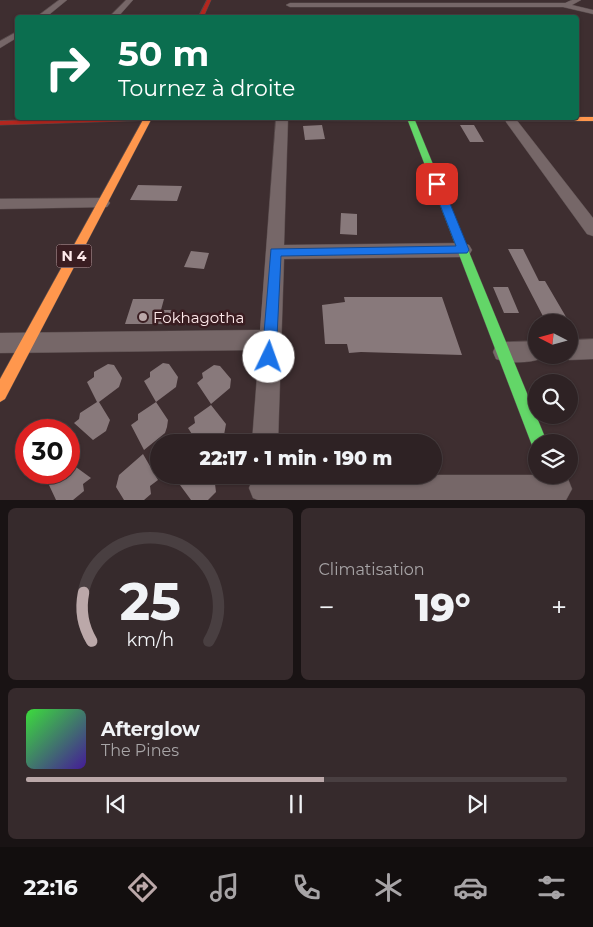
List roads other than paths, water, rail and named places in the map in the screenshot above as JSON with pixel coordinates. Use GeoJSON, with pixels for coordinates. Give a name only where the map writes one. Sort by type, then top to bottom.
{"type":"FeatureCollection","features":[{"type":"Feature","properties":{"kind":"main road"},"geometry":{"type":"LineString","coordinates":[[202,15],[209,0]]}},
{"type":"Feature","properties":{"kind":"main road"},"geometry":{"type":"LineString","coordinates":[[579,119],[593,119]]}},
{"type":"Feature","properties":{"kind":"main road"},"geometry":{"type":"LineString","coordinates":[[0,123],[24,120]]}},
{"type":"Feature","properties":{"kind":"main road","name":"N 4"},"geometry":{"type":"LineString","coordinates":[[0,394],[106,193],[147,120]]}},
{"type":"Feature","properties":{"kind":"main road"},"geometry":{"type":"LineString","coordinates":[[412,120],[537,434]]}},
{"type":"Feature","properties":{"kind":"street"},"geometry":{"type":"LineString","coordinates":[[43,15],[64,0]]}},
{"type":"Feature","properties":{"kind":"street"},"geometry":{"type":"LineString","coordinates":[[115,15],[130,0]]}},
{"type":"Feature","properties":{"kind":"street"},"geometry":{"type":"LineString","coordinates":[[543,0],[593,12]]}},
{"type":"Feature","properties":{"kind":"street"},"geometry":{"type":"LineString","coordinates":[[290,5],[484,2],[566,5],[578,0]]}},
{"type":"Feature","properties":{"kind":"street"},"geometry":{"type":"LineString","coordinates":[[0,46],[15,35]]}},
{"type":"Feature","properties":{"kind":"street"},"geometry":{"type":"LineString","coordinates":[[0,46],[15,47]]}},
{"type":"Feature","properties":{"kind":"street"},"geometry":{"type":"LineString","coordinates":[[265,434],[282,120]]}},
{"type":"Feature","properties":{"kind":"street"},"geometry":{"type":"LineString","coordinates":[[511,120],[593,230]]}},
{"type":"Feature","properties":{"kind":"street"},"geometry":{"type":"LineString","coordinates":[[0,204],[102,203]]}},
{"type":"Feature","properties":{"kind":"street"},"geometry":{"type":"LineString","coordinates":[[275,252],[463,250]]}},
{"type":"Feature","properties":{"kind":"street"},"geometry":{"type":"LineString","coordinates":[[0,343],[270,340]]}},
{"type":"Feature","properties":{"kind":"street"},"geometry":{"type":"LineString","coordinates":[[578,350],[593,349]]}},
{"type":"Feature","properties":{"kind":"street"},"geometry":{"type":"LineString","coordinates":[[504,352],[528,351]]}},
{"type":"Feature","properties":{"kind":"street"},"geometry":{"type":"LineString","coordinates":[[263,487],[557,488]]}},
{"type":"Feature","properties":{"kind":"place","name":"Fokhagotha"},"geometry":{"type":"Point","coordinates":[143,317]}}]}
